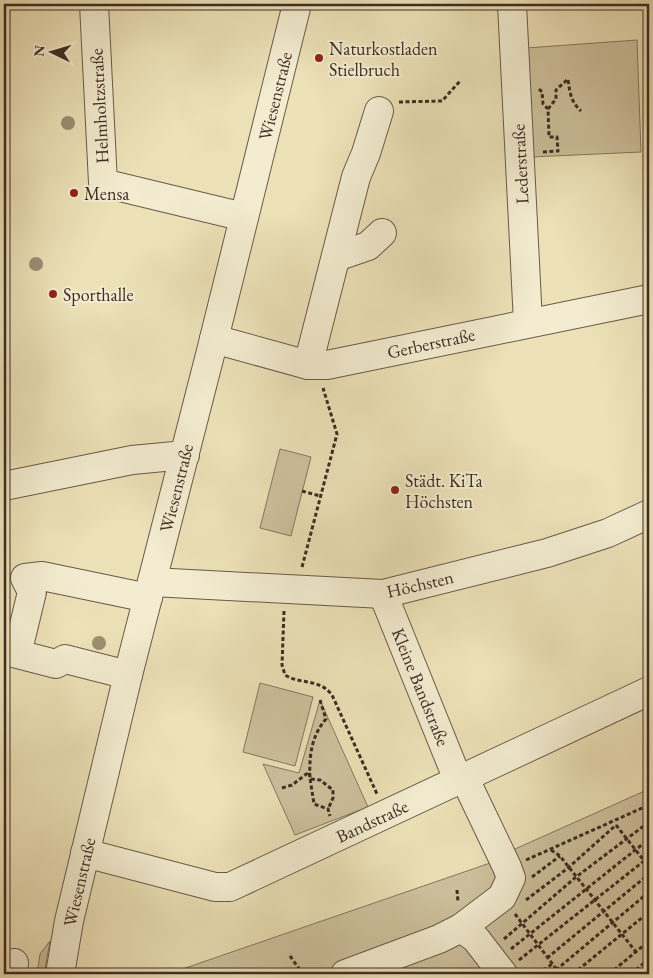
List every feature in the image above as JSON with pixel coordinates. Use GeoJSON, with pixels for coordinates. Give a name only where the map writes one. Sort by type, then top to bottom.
{"type":"FeatureCollection","features":[{"type":"Feature","properties":{"kind":"street","name":"Helmholtzstraße"},"geometry":{"type":"LineString","coordinates":[[94,4],[103,182],[244,217]]}},
{"type":"Feature","properties":{"kind":"street","name":"Wiesenstraße"},"geometry":{"type":"LineString","coordinates":[[60,974],[69,921],[128,675],[214,340],[297,4]]}},
{"type":"Feature","properties":{"kind":"street","name":"Lederstraße"},"geometry":{"type":"LineString","coordinates":[[512,4],[528,323]]}},
{"type":"Feature","properties":{"kind":"street"},"geometry":{"type":"LineString","coordinates":[[303,363],[336,257],[356,177],[379,111]]}},
{"type":"Feature","properties":{"kind":"street"},"geometry":{"type":"LineString","coordinates":[[336,257],[368,246],[382,233]]}},
{"type":"Feature","properties":{"kind":"street","name":"Gerberstraße"},"geometry":{"type":"LineString","coordinates":[[214,340],[303,363],[328,365],[649,299]]}},
{"type":"Feature","properties":{"kind":"street"},"geometry":{"type":"LineString","coordinates":[[4,486],[132,460],[185,455]]}},
{"type":"Feature","properties":{"kind":"street"},"geometry":{"type":"LineString","coordinates":[[132,460],[178,481]]}},
{"type":"Feature","properties":{"kind":"street","name":"Höchsten"},"geometry":{"type":"LineString","coordinates":[[128,675],[65,659],[56,664],[17,654],[32,592],[24,578],[42,576],[150,590],[291,590],[383,594],[547,553],[608,533],[649,514]]}},
{"type":"Feature","properties":{"kind":"street","name":"Kleine Bandstraße"},"geometry":{"type":"LineString","coordinates":[[383,594],[461,779],[507,867]]}},
{"type":"Feature","properties":{"kind":"street","name":"Bandstraße"},"geometry":{"type":"LineString","coordinates":[[85,853],[215,888],[230,887],[649,691]]}},
{"type":"Feature","properties":{"kind":"street"},"geometry":{"type":"LineString","coordinates":[[346,974],[439,939],[507,903],[511,878],[507,867]]}},
{"type":"Feature","properties":{"kind":"street"},"geometry":{"type":"LineString","coordinates":[[461,928],[476,939],[497,965]]}},
{"type":"Feature","properties":{"kind":"path"},"geometry":{"type":"LineString","coordinates":[[547,151],[558,151],[557,137],[549,137],[548,108],[556,99],[556,90],[568,79],[570,97],[575,106],[581,111]]}},
{"type":"Feature","properties":{"kind":"path"},"geometry":{"type":"LineString","coordinates":[[379,111],[389,102],[442,101],[460,81]]}},
{"type":"Feature","properties":{"kind":"path"},"geometry":{"type":"LineString","coordinates":[[542,92],[543,104],[548,108]]}},
{"type":"Feature","properties":{"kind":"path"},"geometry":{"type":"LineString","coordinates":[[303,363],[321,380],[337,434],[291,590],[282,664],[285,675],[293,680],[318,683],[332,695],[386,815]]}},
{"type":"Feature","properties":{"kind":"path"},"geometry":{"type":"LineString","coordinates":[[302,491],[320,496]]}},
{"type":"Feature","properties":{"kind":"path"},"geometry":{"type":"LineString","coordinates":[[320,700],[326,719],[317,729],[309,758],[310,779],[314,804],[328,809]]}},
{"type":"Feature","properties":{"kind":"path"},"geometry":{"type":"LineString","coordinates":[[282,788],[292,785],[308,772],[310,779]]}},
{"type":"Feature","properties":{"kind":"path"},"geometry":{"type":"LineString","coordinates":[[310,779],[320,780],[333,790],[333,798],[328,809],[339,837]]}},
{"type":"Feature","properties":{"kind":"path"},"geometry":{"type":"LineString","coordinates":[[507,867],[551,850],[649,805]]}},
{"type":"Feature","properties":{"kind":"path"},"geometry":{"type":"LineString","coordinates":[[614,821],[649,867]]}},
{"type":"Feature","properties":{"kind":"path"},"geometry":{"type":"LineString","coordinates":[[497,965],[523,924],[576,877],[649,822]]}},
{"type":"Feature","properties":{"kind":"path"},"geometry":{"type":"LineString","coordinates":[[559,974],[507,903],[568,868],[616,825]]}},
{"type":"Feature","properties":{"kind":"path"},"geometry":{"type":"LineString","coordinates":[[497,965],[530,934],[649,839]]}},
{"type":"Feature","properties":{"kind":"path"},"geometry":{"type":"LineString","coordinates":[[551,850],[576,877],[636,952]]}},
{"type":"Feature","properties":{"kind":"path"},"geometry":{"type":"LineString","coordinates":[[497,965],[539,946],[649,857]]}},
{"type":"Feature","properties":{"kind":"path"},"geometry":{"type":"LineString","coordinates":[[547,958],[649,874]]}},
{"type":"Feature","properties":{"kind":"path"},"geometry":{"type":"LineString","coordinates":[[556,970],[649,892]]}},
{"type":"Feature","properties":{"kind":"path"},"geometry":{"type":"LineString","coordinates":[[573,974],[649,912]]}},
{"type":"Feature","properties":{"kind":"path"},"geometry":{"type":"LineString","coordinates":[[609,974],[649,941]]}},
{"type":"Feature","properties":{"kind":"path"},"geometry":{"type":"LineString","coordinates":[[290,956],[303,974]]}},
{"type":"Feature","properties":{"kind":"path"},"geometry":{"type":"LineString","coordinates":[[631,974],[649,959]]}},
{"type":"Feature","properties":{"kind":"path"},"geometry":{"type":"LineString","coordinates":[[538,974],[552,964]]}},
{"type":"Feature","properties":{"kind":"shaded area"},"geometry":{"type":"Polygon","coordinates":[[[637,40],[641,152],[531,157],[526,48],[637,40]]]}},
{"type":"Feature","properties":{"kind":"shaded area"},"geometry":{"type":"Polygon","coordinates":[[[280,449],[311,457],[291,536],[260,528],[280,449]]]}},
{"type":"Feature","properties":{"kind":"shaded area"},"geometry":{"type":"Polygon","coordinates":[[[260,683],[313,697],[295,766],[243,752],[260,683]]]}},
{"type":"Feature","properties":{"kind":"shaded area"},"geometry":{"type":"Polygon","coordinates":[[[320,700],[368,807],[295,835],[263,764],[299,773],[320,700]]]}},
{"type":"Feature","properties":{"kind":"shaded area"},"geometry":{"type":"Polygon","coordinates":[[[649,789],[649,974],[168,974],[496,861],[495,858],[649,789]]]}},
{"type":"Feature","properties":{"kind":"shaded area"},"geometry":{"type":"Polygon","coordinates":[[[50,941],[44,974],[37,974],[40,954],[50,941]]]}},
{"type":"Feature","properties":{"kind":"place","name":"Naturkostladen Stielbruch"},"geometry":{"type":"Point","coordinates":[319,58]}},
{"type":"Feature","properties":{"kind":"place","name":"Mensa"},"geometry":{"type":"Point","coordinates":[74,193]}},
{"type":"Feature","properties":{"kind":"place","name":"Sporthalle"},"geometry":{"type":"Point","coordinates":[53,294]}},
{"type":"Feature","properties":{"kind":"place","name":"Städt. KiTa Höchsten"},"geometry":{"type":"Point","coordinates":[395,490]}}]}
